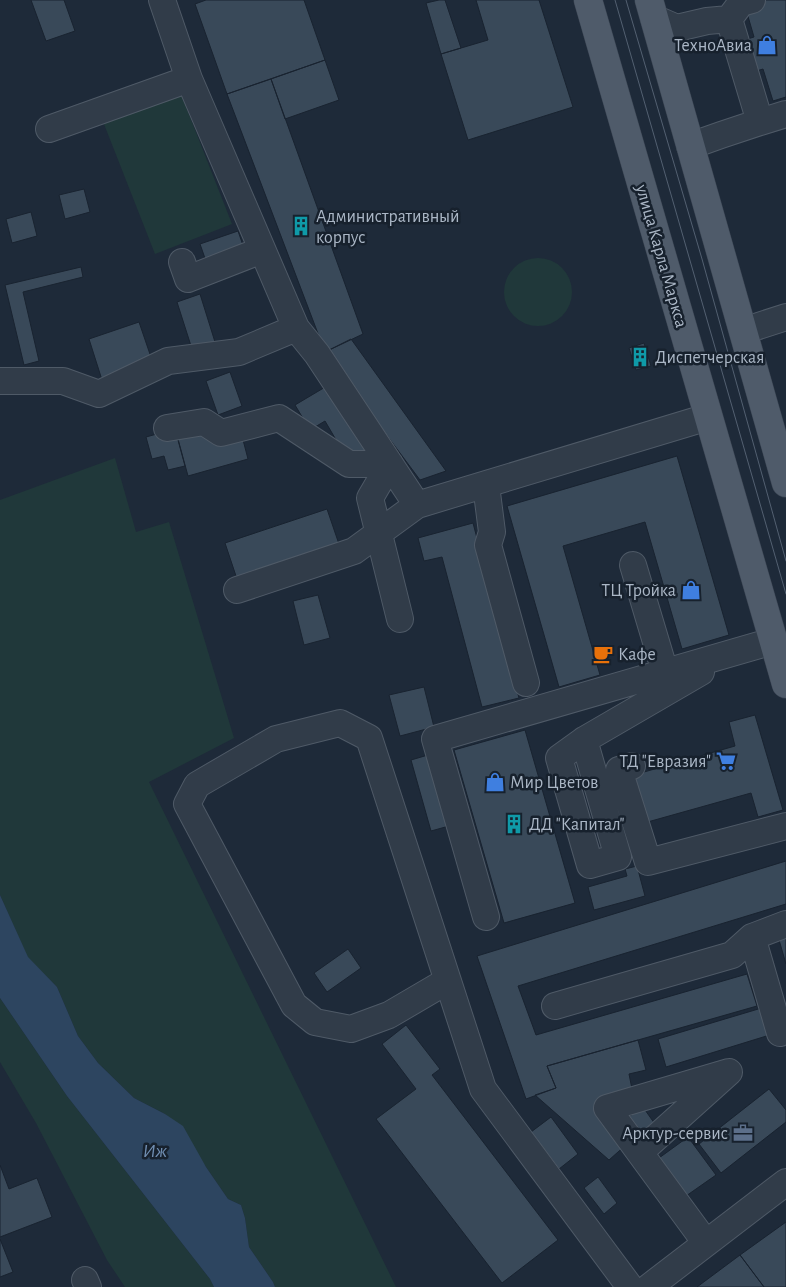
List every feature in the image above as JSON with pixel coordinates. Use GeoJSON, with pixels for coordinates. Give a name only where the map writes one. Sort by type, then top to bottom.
{"type":"FeatureCollection","features":[{"type":"Feature","properties":{"kind":"main road","name":"улица Карла Маркса"},"geometry":{"type":"LineString","coordinates":[[588,0],[786,684]]}},
{"type":"Feature","properties":{"kind":"main road"},"geometry":{"type":"LineString","coordinates":[[651,9],[786,483]]}},
{"type":"Feature","properties":{"kind":"lane"},"geometry":{"type":"LineString","coordinates":[[162,0],[189,78],[296,328],[317,354],[417,505]]}},
{"type":"Feature","properties":{"kind":"lane"},"geometry":{"type":"LineString","coordinates":[[651,9],[677,28],[707,21],[729,19],[741,3],[752,0]]}},
{"type":"Feature","properties":{"kind":"lane"},"geometry":{"type":"LineString","coordinates":[[729,19],[760,122]]}},
{"type":"Feature","properties":{"kind":"lane"},"geometry":{"type":"LineString","coordinates":[[49,129],[189,78]]}},
{"type":"Feature","properties":{"kind":"lane"},"geometry":{"type":"LineString","coordinates":[[690,146],[786,114]]}},
{"type":"Feature","properties":{"kind":"lane"},"geometry":{"type":"LineString","coordinates":[[182,262],[188,279],[262,250]]}},
{"type":"Feature","properties":{"kind":"lane"},"geometry":{"type":"LineString","coordinates":[[743,331],[786,317]]}},
{"type":"Feature","properties":{"kind":"lane"},"geometry":{"type":"LineString","coordinates":[[0,381],[63,382],[99,394],[168,361],[239,352],[296,328]]}},
{"type":"Feature","properties":{"kind":"lane"},"geometry":{"type":"LineString","coordinates":[[237,590],[354,551],[417,505],[708,417]]}},
{"type":"Feature","properties":{"kind":"lane"},"geometry":{"type":"LineString","coordinates":[[168,428],[204,422],[221,433],[278,418],[350,464],[390,464]]}},
{"type":"Feature","properties":{"kind":"lane"},"geometry":{"type":"LineString","coordinates":[[390,464],[370,498],[400,619]]}},
{"type":"Feature","properties":{"kind":"lane"},"geometry":{"type":"LineString","coordinates":[[486,485],[492,532],[488,545],[526,683]]}},
{"type":"Feature","properties":{"kind":"lane"},"geometry":{"type":"LineString","coordinates":[[633,565],[665,672]]}},
{"type":"Feature","properties":{"kind":"lane"},"geometry":{"type":"LineString","coordinates":[[486,917],[435,739],[773,641]]}},
{"type":"Feature","properties":{"kind":"lane"},"geometry":{"type":"LineString","coordinates":[[584,740],[736,652]]}},
{"type":"Feature","properties":{"kind":"lane"},"geometry":{"type":"LineString","coordinates":[[448,981],[389,1015],[351,1029],[315,1022],[294,1005],[187,804],[196,785],[276,739],[340,723],[369,738],[448,981],[482,1089],[630,1287]]}},
{"type":"Feature","properties":{"kind":"lane"},"geometry":{"type":"LineString","coordinates":[[632,766],[619,770],[648,862],[786,826]]}},
{"type":"Feature","properties":{"kind":"lane"},"geometry":{"type":"LineString","coordinates":[[555,1006],[732,955],[752,937],[786,924]]}},
{"type":"Feature","properties":{"kind":"lane"},"geometry":{"type":"LineString","coordinates":[[752,937],[780,1033]]}},
{"type":"Feature","properties":{"kind":"lane"},"geometry":{"type":"LineString","coordinates":[[640,1152],[706,1243]]}},
{"type":"Feature","properties":{"kind":"lane"},"geometry":{"type":"LineString","coordinates":[[649,1287],[786,1182]]}},
{"type":"Feature","properties":{"kind":"green space"},"geometry":{"type":"Polygon","coordinates":[[[179,89],[232,224],[155,254],[102,119],[179,89]]]}},
{"type":"Feature","properties":{"kind":"green space"},"geometry":{"type":"Polygon","coordinates":[[[538,258],[551,261],[562,268],[569,279],[572,292],[569,305],[562,316],[551,323],[538,326],[525,323],[514,316],[507,305],[504,292],[507,279],[514,268],[525,261],[538,258]]]}},
{"type":"Feature","properties":{"kind":"green space"},"geometry":{"type":"Polygon","coordinates":[[[115,458],[136,532],[169,522],[234,738],[149,782],[396,1287],[275,1287],[249,1247],[241,1205],[228,1199],[165,1114],[134,1098],[98,1063],[78,1036],[57,987],[28,958],[0,895],[0,500],[115,458]]]}},
{"type":"Feature","properties":{"kind":"green space"},"geometry":{"type":"Polygon","coordinates":[[[0,998],[67,1096],[210,1279],[214,1287],[125,1287],[107,1260],[36,1123],[0,1062],[0,998]]]}},
{"type":"Feature","properties":{"kind":"water","name":"Иж"},"geometry":{"type":"Polygon","coordinates":[[[0,895],[28,957],[57,987],[78,1036],[98,1063],[134,1098],[183,1126],[206,1167],[228,1199],[241,1205],[249,1247],[275,1287],[214,1287],[210,1279],[67,1096],[0,998],[0,895]]]}},
{"type":"Feature","properties":{"kind":"building"},"geometry":{"type":"Polygon","coordinates":[[[31,0],[64,0],[75,31],[46,41],[31,0]]]}},
{"type":"Feature","properties":{"kind":"building"},"geometry":{"type":"Polygon","coordinates":[[[206,0],[304,0],[325,60],[227,94],[195,4],[206,0]]]}},
{"type":"Feature","properties":{"kind":"building"},"geometry":{"type":"Polygon","coordinates":[[[445,0],[461,48],[441,54],[426,3],[445,0]]]}},
{"type":"Feature","properties":{"kind":"building"},"geometry":{"type":"Polygon","coordinates":[[[476,0],[539,0],[573,107],[468,140],[441,54],[488,40],[476,0]]]}},
{"type":"Feature","properties":{"kind":"building"},"geometry":{"type":"Polygon","coordinates":[[[763,0],[786,0],[786,97],[773,101],[763,69],[753,72],[744,40],[754,37],[745,6],[763,0]]]}},
{"type":"Feature","properties":{"kind":"building"},"geometry":{"type":"Polygon","coordinates":[[[325,60],[339,100],[285,119],[271,79],[325,60]]]}},
{"type":"Feature","properties":{"kind":"building","name":"Административный корпус"},"geometry":{"type":"Polygon","coordinates":[[[271,79],[363,334],[325,352],[227,94],[271,79]]]}},
{"type":"Feature","properties":{"kind":"building"},"geometry":{"type":"Polygon","coordinates":[[[84,189],[90,212],[65,219],[59,195],[84,189]]]}},
{"type":"Feature","properties":{"kind":"building"},"geometry":{"type":"Polygon","coordinates":[[[31,212],[37,236],[12,243],[6,219],[31,212]]]}},
{"type":"Feature","properties":{"kind":"building"},"geometry":{"type":"Polygon","coordinates":[[[238,231],[245,251],[207,264],[200,244],[238,231]]]}},
{"type":"Feature","properties":{"kind":"building"},"geometry":{"type":"Polygon","coordinates":[[[81,267],[83,277],[23,292],[39,361],[24,365],[5,285],[81,267]]]}},
{"type":"Feature","properties":{"kind":"building"},"geometry":{"type":"Polygon","coordinates":[[[200,294],[215,342],[192,349],[177,302],[200,294]]]}},
{"type":"Feature","properties":{"kind":"building"},"geometry":{"type":"Polygon","coordinates":[[[139,322],[153,363],[102,380],[89,339],[139,322]]]}},
{"type":"Feature","properties":{"kind":"building"},"geometry":{"type":"Polygon","coordinates":[[[351,339],[446,471],[420,480],[325,352],[351,339]]]}},
{"type":"Feature","properties":{"kind":"building","name":"Диспетчерская"},"geometry":{"type":"Polygon","coordinates":[[[644,343],[651,366],[636,370],[629,348],[644,343]]]}},
{"type":"Feature","properties":{"kind":"building"},"geometry":{"type":"Polygon","coordinates":[[[230,372],[242,406],[218,415],[206,381],[230,372]]]}},
{"type":"Feature","properties":{"kind":"building"},"geometry":{"type":"Polygon","coordinates":[[[332,383],[371,449],[349,462],[325,421],[310,430],[295,405],[332,383]]]}},
{"type":"Feature","properties":{"kind":"building"},"geometry":{"type":"Polygon","coordinates":[[[175,429],[185,466],[168,470],[164,456],[152,459],[146,437],[175,429]]]}},
{"type":"Feature","properties":{"kind":"building"},"geometry":{"type":"Polygon","coordinates":[[[211,430],[242,436],[248,459],[188,476],[178,439],[211,430]]]}},
{"type":"Feature","properties":{"kind":"building","name":"ТЦ Тройка"},"geometry":{"type":"Polygon","coordinates":[[[677,456],[729,635],[682,649],[645,522],[563,546],[600,675],[559,687],[507,506],[677,456]]]}},
{"type":"Feature","properties":{"kind":"building"},"geometry":{"type":"Polygon","coordinates":[[[327,509],[341,550],[239,585],[225,543],[327,509]]]}},
{"type":"Feature","properties":{"kind":"building"},"geometry":{"type":"Polygon","coordinates":[[[473,523],[519,698],[482,707],[442,557],[424,561],[418,538],[473,523]]]}},
{"type":"Feature","properties":{"kind":"building"},"geometry":{"type":"Polygon","coordinates":[[[318,595],[330,638],[304,645],[293,601],[318,595]]]}},
{"type":"Feature","properties":{"kind":"building"},"geometry":{"type":"Polygon","coordinates":[[[424,687],[434,727],[400,736],[389,695],[424,687]]]}},
{"type":"Feature","properties":{"kind":"building","name":"ТД \"Евразия\""},"geometry":{"type":"Polygon","coordinates":[[[755,715],[783,810],[758,817],[751,793],[644,823],[630,776],[735,746],[729,722],[755,715]]]}},
{"type":"Feature","properties":{"kind":"building","name":"ДД \"Капитал\""},"geometry":{"type":"Polygon","coordinates":[[[525,730],[575,903],[504,923],[454,750],[525,730]]]}},
{"type":"Feature","properties":{"kind":"building"},"geometry":{"type":"Polygon","coordinates":[[[428,755],[449,826],[431,831],[411,760],[428,755]]]}},
{"type":"Feature","properties":{"kind":"building"},"geometry":{"type":"Polygon","coordinates":[[[786,861],[786,904],[518,986],[536,1035],[747,974],[757,1006],[547,1066],[556,1088],[526,1099],[477,956],[786,861]]]}},
{"type":"Feature","properties":{"kind":"building"},"geometry":{"type":"Polygon","coordinates":[[[637,866],[645,896],[594,910],[588,887],[627,876],[625,869],[637,866]]]}},
{"type":"Feature","properties":{"kind":"building"},"geometry":{"type":"Polygon","coordinates":[[[786,930],[786,964],[777,933],[786,930]]]}},
{"type":"Feature","properties":{"kind":"building"},"geometry":{"type":"Polygon","coordinates":[[[348,949],[361,968],[327,992],[314,973],[348,949]]]}},
{"type":"Feature","properties":{"kind":"building"},"geometry":{"type":"Polygon","coordinates":[[[765,1007],[773,1034],[666,1067],[658,1039],[765,1007]]]}},
{"type":"Feature","properties":{"kind":"building"},"geometry":{"type":"Polygon","coordinates":[[[406,1025],[440,1069],[432,1075],[558,1240],[502,1283],[376,1119],[416,1089],[382,1044],[406,1025]]]}},
{"type":"Feature","properties":{"kind":"building"},"geometry":{"type":"Polygon","coordinates":[[[638,1040],[646,1070],[629,1074],[632,1089],[595,1103],[627,1144],[609,1160],[535,1095],[556,1088],[547,1066],[638,1040]]]}},
{"type":"Feature","properties":{"kind":"building","name":"Арктур-сервис"},"geometry":{"type":"Polygon","coordinates":[[[769,1089],[786,1110],[786,1122],[721,1173],[699,1144],[769,1089]]]}},
{"type":"Feature","properties":{"kind":"building"},"geometry":{"type":"Polygon","coordinates":[[[643,1107],[657,1127],[642,1138],[627,1118],[643,1107]]]}},
{"type":"Feature","properties":{"kind":"building"},"geometry":{"type":"Polygon","coordinates":[[[551,1117],[578,1154],[559,1169],[531,1132],[551,1117]]]}},
{"type":"Feature","properties":{"kind":"building"},"geometry":{"type":"Polygon","coordinates":[[[688,1137],[716,1175],[686,1196],[659,1158],[688,1137]]]}},
{"type":"Feature","properties":{"kind":"building"},"geometry":{"type":"Polygon","coordinates":[[[0,1165],[9,1189],[37,1178],[52,1217],[0,1237],[0,1165]]]}},
{"type":"Feature","properties":{"kind":"building"},"geometry":{"type":"Polygon","coordinates":[[[598,1177],[617,1203],[604,1214],[584,1188],[598,1177]]]}},
{"type":"Feature","properties":{"kind":"building"},"geometry":{"type":"Polygon","coordinates":[[[786,1222],[786,1287],[764,1287],[740,1255],[786,1222]]]}},
{"type":"Feature","properties":{"kind":"building"},"geometry":{"type":"Polygon","coordinates":[[[0,1239],[13,1272],[0,1277],[0,1239]]]}},
{"type":"Feature","properties":{"kind":"building"},"geometry":{"type":"Polygon","coordinates":[[[740,1255],[764,1287],[697,1287],[740,1255]]]}},
{"type":"Feature","properties":{"kind":"tram line"},"geometry":{"type":"LineString","coordinates":[[615,0],[786,594]]}},
{"type":"Feature","properties":{"kind":"tram line"},"geometry":{"type":"LineString","coordinates":[[626,0],[702,259],[786,561]]}},
{"type":"Feature","properties":{"kind":"place","name":"ТехноАвиа"},"geometry":{"type":"Point","coordinates":[767,45]}},
{"type":"Feature","properties":{"kind":"place","name":"Административный корпус"},"geometry":{"type":"Point","coordinates":[301,226]}},
{"type":"Feature","properties":{"kind":"place","name":"Диспетчерская"},"geometry":{"type":"Point","coordinates":[640,357]}},
{"type":"Feature","properties":{"kind":"place","name":"ТЦ Тройка"},"geometry":{"type":"Point","coordinates":[691,590]}},
{"type":"Feature","properties":{"kind":"place","name":"Кафе"},"geometry":{"type":"Point","coordinates":[603,654]}},
{"type":"Feature","properties":{"kind":"place","name":"ТД \"Евразия\""},"geometry":{"type":"Point","coordinates":[726,761]}},
{"type":"Feature","properties":{"kind":"place","name":"Мир Цветов"},"geometry":{"type":"Point","coordinates":[495,782]}},
{"type":"Feature","properties":{"kind":"place","name":"ДД \"Капитал\""},"geometry":{"type":"Point","coordinates":[514,824]}},
{"type":"Feature","properties":{"kind":"place","name":"Арктур-сервис"},"geometry":{"type":"Point","coordinates":[743,1133]}}]}
